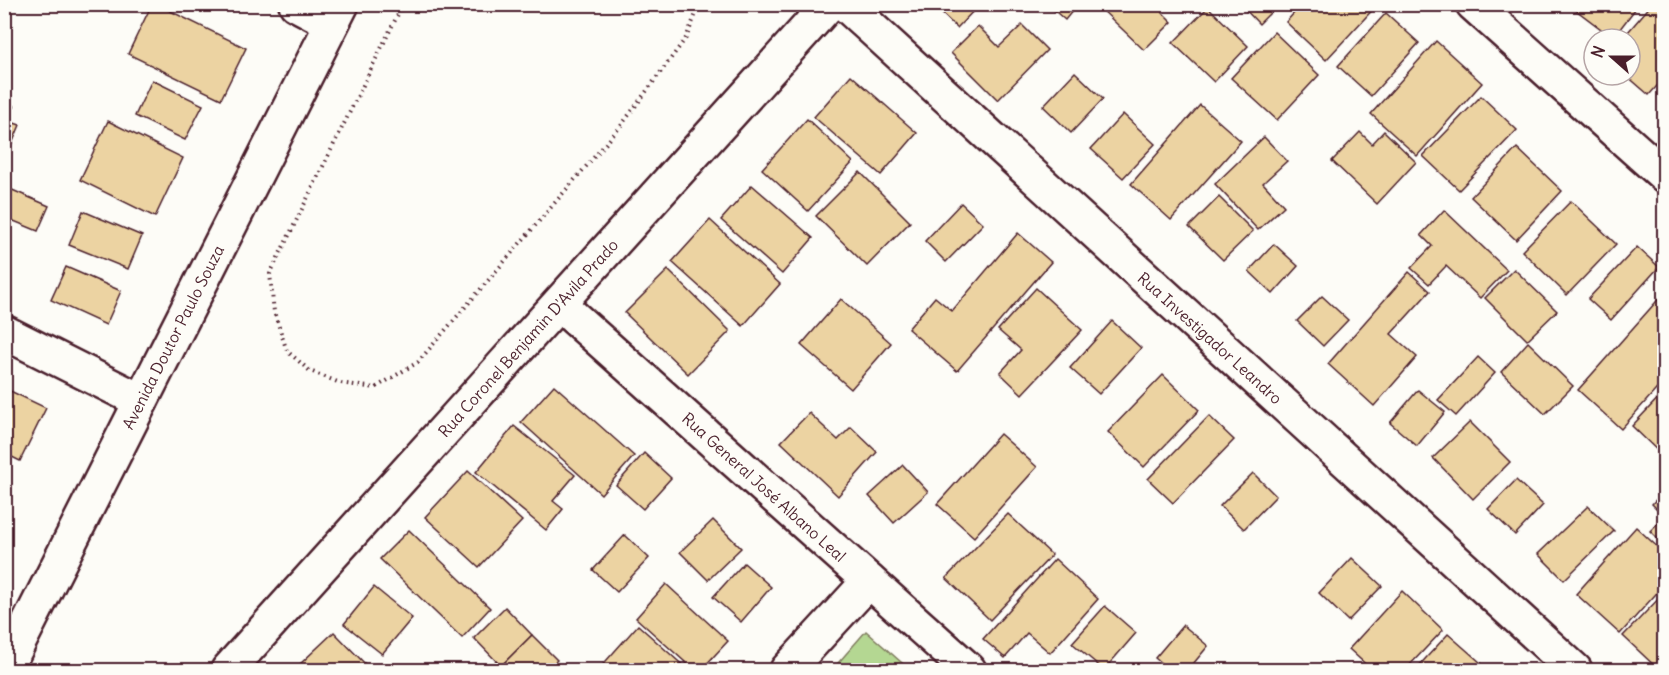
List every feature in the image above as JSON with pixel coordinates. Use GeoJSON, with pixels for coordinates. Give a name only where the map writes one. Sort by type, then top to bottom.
{"type":"FeatureCollection","features":[{"type":"Feature","properties":{"kind":"street"},"geometry":{"type":"LineString","coordinates":[[296,4],[337,14]]}},
{"type":"Feature","properties":{"kind":"street","name":"Rua Coronel Benjamin D'Avila Prado"},"geometry":{"type":"LineString","coordinates":[[228,670],[829,4]]}},
{"type":"Feature","properties":{"kind":"street","name":"Rua Investigador Leandro"},"geometry":{"type":"LineString","coordinates":[[844,4],[1575,670]]}},
{"type":"Feature","properties":{"kind":"street"},"geometry":{"type":"LineString","coordinates":[[1473,4],[1665,175]]}},
{"type":"Feature","properties":{"kind":"street","name":"Avenida Doutor Paulo Souza"},"geometry":{"type":"LineString","coordinates":[[5,670],[337,14]]}},
{"type":"Feature","properties":{"kind":"street","name":"Rua General José Albano Leal"},"geometry":{"type":"LineString","coordinates":[[559,304],[969,670]]}},
{"type":"Feature","properties":{"kind":"street"},"geometry":{"type":"LineString","coordinates":[[4,332],[141,400]]}},
{"type":"Feature","properties":{"kind":"street"},"geometry":{"type":"LineString","coordinates":[[787,670],[869,581]]}},
{"type":"Feature","properties":{"kind":"path"},"geometry":{"type":"LineString","coordinates":[[404,4],[270,274],[274,312],[287,351],[310,370],[340,384],[375,388],[418,362],[620,127],[686,38],[700,4]]}},
{"type":"Feature","properties":{"kind":"green space"},"geometry":{"type":"Polygon","coordinates":[[[866,631],[910,670],[832,670],[866,631]]]}},
{"type":"Feature","properties":{"kind":"building"},"geometry":{"type":"Polygon","coordinates":[[[152,4],[246,48],[221,99],[128,54],[152,4]]]}},
{"type":"Feature","properties":{"kind":"building"},"geometry":{"type":"Polygon","coordinates":[[[932,4],[980,4],[957,28],[932,4]]]}},
{"type":"Feature","properties":{"kind":"building"},"geometry":{"type":"Polygon","coordinates":[[[1047,4],[1078,4],[1065,20],[1047,4]]]}},
{"type":"Feature","properties":{"kind":"building"},"geometry":{"type":"Polygon","coordinates":[[[1101,4],[1154,4],[1172,22],[1144,50],[1099,7],[1101,4]]]}},
{"type":"Feature","properties":{"kind":"building"},"geometry":{"type":"Polygon","coordinates":[[[1240,4],[1279,4],[1259,24],[1240,4]]]}},
{"type":"Feature","properties":{"kind":"building"},"geometry":{"type":"Polygon","coordinates":[[[1302,4],[1378,4],[1326,60],[1286,22],[1302,4]]]}},
{"type":"Feature","properties":{"kind":"building"},"geometry":{"type":"Polygon","coordinates":[[[1580,4],[1639,4],[1621,27],[1598,27],[1576,10],[1580,4]]]}},
{"type":"Feature","properties":{"kind":"building"},"geometry":{"type":"Polygon","coordinates":[[[1652,4],[1664,4],[1664,78],[1649,95],[1640,87],[1642,87],[1642,27],[1632,27],[1652,4]]]}},
{"type":"Feature","properties":{"kind":"building"},"geometry":{"type":"Polygon","coordinates":[[[1208,7],[1248,46],[1214,82],[1173,43],[1208,7]]]}},
{"type":"Feature","properties":{"kind":"building"},"geometry":{"type":"Polygon","coordinates":[[[1386,13],[1419,43],[1371,96],[1338,66],[1386,13]]]}},
{"type":"Feature","properties":{"kind":"building"},"geometry":{"type":"Polygon","coordinates":[[[1022,25],[1047,50],[998,100],[951,53],[978,26],[999,47],[1022,25]]]}},
{"type":"Feature","properties":{"kind":"building"},"geometry":{"type":"Polygon","coordinates":[[[1274,32],[1319,75],[1277,120],[1231,78],[1274,32]]]}},
{"type":"Feature","properties":{"kind":"building"},"geometry":{"type":"Polygon","coordinates":[[[1436,41],[1482,83],[1417,156],[1371,114],[1436,41]]]}},
{"type":"Feature","properties":{"kind":"building"},"geometry":{"type":"Polygon","coordinates":[[[1075,72],[1103,99],[1071,133],[1043,106],[1075,72]]]}},
{"type":"Feature","properties":{"kind":"building"},"geometry":{"type":"Polygon","coordinates":[[[851,75],[917,133],[881,175],[814,117],[851,75]]]}},
{"type":"Feature","properties":{"kind":"building"},"geometry":{"type":"Polygon","coordinates":[[[152,80],[203,105],[185,140],[135,116],[152,80]]]}},
{"type":"Feature","properties":{"kind":"building"},"geometry":{"type":"Polygon","coordinates":[[[1481,96],[1517,130],[1459,190],[1423,156],[1481,96]]]}},
{"type":"Feature","properties":{"kind":"building"},"geometry":{"type":"Polygon","coordinates":[[[4,102],[14,106],[8,121],[20,125],[6,158],[4,158],[4,102]]]}},
{"type":"Feature","properties":{"kind":"building"},"geometry":{"type":"Polygon","coordinates":[[[1200,105],[1241,141],[1171,220],[1131,184],[1200,105]]]}},
{"type":"Feature","properties":{"kind":"building"},"geometry":{"type":"Polygon","coordinates":[[[1123,114],[1155,144],[1123,178],[1091,149],[1123,114]]]}},
{"type":"Feature","properties":{"kind":"building"},"geometry":{"type":"Polygon","coordinates":[[[807,119],[853,162],[808,211],[762,169],[807,119]]]}},
{"type":"Feature","properties":{"kind":"building"},"geometry":{"type":"Polygon","coordinates":[[[108,121],[183,158],[155,217],[80,180],[108,121]]]}},
{"type":"Feature","properties":{"kind":"building"},"geometry":{"type":"Polygon","coordinates":[[[1384,131],[1416,162],[1377,204],[1332,161],[1360,132],[1372,144],[1384,131]]]}},
{"type":"Feature","properties":{"kind":"building"},"geometry":{"type":"Polygon","coordinates":[[[1264,137],[1287,161],[1263,183],[1284,206],[1258,230],[1215,184],[1264,137]]]}},
{"type":"Feature","properties":{"kind":"building"},"geometry":{"type":"Polygon","coordinates":[[[1517,148],[1562,191],[1516,240],[1471,197],[1517,148]]]}},
{"type":"Feature","properties":{"kind":"building"},"geometry":{"type":"Polygon","coordinates":[[[860,172],[910,222],[867,266],[816,216],[860,172]]]}},
{"type":"Feature","properties":{"kind":"building"},"geometry":{"type":"Polygon","coordinates":[[[752,185],[813,238],[782,274],[721,220],[752,185]]]}},
{"type":"Feature","properties":{"kind":"building"},"geometry":{"type":"Polygon","coordinates":[[[10,189],[49,206],[38,231],[4,217],[4,202],[10,189]]]}},
{"type":"Feature","properties":{"kind":"building"},"geometry":{"type":"Polygon","coordinates":[[[1219,197],[1253,231],[1223,260],[1189,227],[1219,197]]]}},
{"type":"Feature","properties":{"kind":"building"},"geometry":{"type":"Polygon","coordinates":[[[1571,201],[1616,244],[1567,295],[1522,251],[1571,201]]]}},
{"type":"Feature","properties":{"kind":"building"},"geometry":{"type":"Polygon","coordinates":[[[961,203],[983,224],[946,262],[925,241],[961,203]]]}},
{"type":"Feature","properties":{"kind":"building"},"geometry":{"type":"Polygon","coordinates":[[[1444,210],[1507,270],[1480,298],[1446,266],[1429,284],[1411,268],[1432,246],[1421,235],[1444,210]]]}},
{"type":"Feature","properties":{"kind":"building"},"geometry":{"type":"Polygon","coordinates":[[[83,211],[142,236],[128,269],[69,245],[83,211]]]}},
{"type":"Feature","properties":{"kind":"building"},"geometry":{"type":"Polygon","coordinates":[[[710,220],[780,284],[743,326],[672,262],[710,220]]]}},
{"type":"Feature","properties":{"kind":"building"},"geometry":{"type":"Polygon","coordinates":[[[1018,233],[1051,262],[957,371],[908,329],[935,297],[952,311],[1018,233]]]}},
{"type":"Feature","properties":{"kind":"building"},"geometry":{"type":"Polygon","coordinates":[[[1274,244],[1298,266],[1273,294],[1249,271],[1274,244]]]}},
{"type":"Feature","properties":{"kind":"building"},"geometry":{"type":"Polygon","coordinates":[[[1637,247],[1659,267],[1611,320],[1588,299],[1637,247]]]}},
{"type":"Feature","properties":{"kind":"building"},"geometry":{"type":"Polygon","coordinates":[[[66,267],[121,291],[106,325],[51,300],[66,267]]]}},
{"type":"Feature","properties":{"kind":"building"},"geometry":{"type":"Polygon","coordinates":[[[1514,269],[1557,311],[1527,340],[1485,298],[1514,269]]]}},
{"type":"Feature","properties":{"kind":"building"},"geometry":{"type":"Polygon","coordinates":[[[668,270],[730,331],[688,374],[625,313],[668,270]]]}},
{"type":"Feature","properties":{"kind":"building"},"geometry":{"type":"Polygon","coordinates":[[[1409,272],[1430,291],[1391,334],[1417,357],[1374,406],[1328,364],[1409,272]]]}},
{"type":"Feature","properties":{"kind":"building"},"geometry":{"type":"Polygon","coordinates":[[[1036,288],[1082,330],[1022,394],[1000,373],[1021,350],[998,330],[1036,288]]]}},
{"type":"Feature","properties":{"kind":"building"},"geometry":{"type":"Polygon","coordinates":[[[1664,293],[1664,381],[1621,429],[1578,390],[1664,293]]]}},
{"type":"Feature","properties":{"kind":"building"},"geometry":{"type":"Polygon","coordinates":[[[1322,296],[1348,320],[1323,346],[1297,321],[1322,296]]]}},
{"type":"Feature","properties":{"kind":"building"},"geometry":{"type":"Polygon","coordinates":[[[841,299],[891,343],[851,389],[801,345],[841,299]]]}},
{"type":"Feature","properties":{"kind":"building"},"geometry":{"type":"Polygon","coordinates":[[[1112,321],[1141,348],[1099,394],[1070,368],[1112,321]]]}},
{"type":"Feature","properties":{"kind":"building"},"geometry":{"type":"Polygon","coordinates":[[[1528,342],[1573,386],[1545,414],[1501,372],[1528,342]]]}},
{"type":"Feature","properties":{"kind":"building"},"geometry":{"type":"Polygon","coordinates":[[[1478,357],[1495,373],[1456,416],[1438,400],[1478,357]]]}},
{"type":"Feature","properties":{"kind":"building"},"geometry":{"type":"Polygon","coordinates":[[[1163,375],[1199,410],[1144,467],[1108,432],[1163,375]]]}},
{"type":"Feature","properties":{"kind":"building"},"geometry":{"type":"Polygon","coordinates":[[[554,385],[634,456],[601,494],[521,422],[554,385]]]}},
{"type":"Feature","properties":{"kind":"building"},"geometry":{"type":"Polygon","coordinates":[[[4,388],[46,408],[20,461],[4,453],[4,388]]]}},
{"type":"Feature","properties":{"kind":"building"},"geometry":{"type":"Polygon","coordinates":[[[1418,390],[1445,412],[1417,446],[1390,423],[1418,390]]]}},
{"type":"Feature","properties":{"kind":"building"},"geometry":{"type":"Polygon","coordinates":[[[1664,392],[1664,457],[1632,426],[1664,392]]]}},
{"type":"Feature","properties":{"kind":"building"},"geometry":{"type":"Polygon","coordinates":[[[809,413],[838,440],[851,427],[877,452],[838,496],[781,442],[809,413]]]}},
{"type":"Feature","properties":{"kind":"building"},"geometry":{"type":"Polygon","coordinates":[[[1209,416],[1234,440],[1173,503],[1148,479],[1209,416]]]}},
{"type":"Feature","properties":{"kind":"building"},"geometry":{"type":"Polygon","coordinates":[[[1470,422],[1510,462],[1473,499],[1433,458],[1470,422]]]}},
{"type":"Feature","properties":{"kind":"building"},"geometry":{"type":"Polygon","coordinates":[[[514,426],[575,475],[553,501],[563,509],[546,530],[476,472],[514,426]]]}},
{"type":"Feature","properties":{"kind":"building"},"geometry":{"type":"Polygon","coordinates":[[[1000,434],[1037,467],[974,537],[937,504],[1000,434]]]}},
{"type":"Feature","properties":{"kind":"building"},"geometry":{"type":"Polygon","coordinates":[[[644,453],[671,478],[643,509],[616,485],[644,453]]]}},
{"type":"Feature","properties":{"kind":"building"},"geometry":{"type":"Polygon","coordinates":[[[903,465],[928,492],[894,523],[869,496],[903,465]]]}},
{"type":"Feature","properties":{"kind":"building"},"geometry":{"type":"Polygon","coordinates":[[[468,471],[522,521],[479,567],[425,517],[468,471]]]}},
{"type":"Feature","properties":{"kind":"building"},"geometry":{"type":"Polygon","coordinates":[[[1253,473],[1276,496],[1244,529],[1220,506],[1253,473]]]}},
{"type":"Feature","properties":{"kind":"building"},"geometry":{"type":"Polygon","coordinates":[[[1516,480],[1543,505],[1515,535],[1488,509],[1516,480]]]}},
{"type":"Feature","properties":{"kind":"building"},"geometry":{"type":"Polygon","coordinates":[[[1664,491],[1664,516],[1652,504],[1664,491]]]}},
{"type":"Feature","properties":{"kind":"building"},"geometry":{"type":"Polygon","coordinates":[[[1588,506],[1614,531],[1564,580],[1538,554],[1588,506]]]}},
{"type":"Feature","properties":{"kind":"building"},"geometry":{"type":"Polygon","coordinates":[[[1008,514],[1052,555],[990,620],[946,578],[1008,514]]]}},
{"type":"Feature","properties":{"kind":"building"},"geometry":{"type":"Polygon","coordinates":[[[1664,517],[1664,545],[1650,531],[1664,517]]]}},
{"type":"Feature","properties":{"kind":"building"},"geometry":{"type":"Polygon","coordinates":[[[713,520],[741,548],[708,580],[680,552],[713,520]]]}},
{"type":"Feature","properties":{"kind":"building"},"geometry":{"type":"Polygon","coordinates":[[[1636,527],[1664,553],[1664,585],[1620,634],[1576,594],[1636,527]]]}},
{"type":"Feature","properties":{"kind":"building"},"geometry":{"type":"Polygon","coordinates":[[[409,530],[490,608],[462,638],[380,559],[409,530]]]}},
{"type":"Feature","properties":{"kind":"building"},"geometry":{"type":"Polygon","coordinates":[[[625,535],[649,558],[617,592],[593,570],[625,535]]]}},
{"type":"Feature","properties":{"kind":"building"},"geometry":{"type":"Polygon","coordinates":[[[1352,558],[1382,586],[1348,621],[1319,593],[1352,558]]]}},
{"type":"Feature","properties":{"kind":"building"},"geometry":{"type":"Polygon","coordinates":[[[1055,559],[1098,599],[1050,653],[1027,633],[1005,658],[983,639],[1055,559]]]}},
{"type":"Feature","properties":{"kind":"building"},"geometry":{"type":"Polygon","coordinates":[[[744,563],[771,587],[741,622],[713,597],[744,563]]]}},
{"type":"Feature","properties":{"kind":"building"},"geometry":{"type":"Polygon","coordinates":[[[666,584],[728,641],[701,670],[694,670],[636,618],[666,584]]]}},
{"type":"Feature","properties":{"kind":"building"},"geometry":{"type":"Polygon","coordinates":[[[374,587],[412,618],[382,654],[344,624],[374,587]]]}},
{"type":"Feature","properties":{"kind":"building"},"geometry":{"type":"Polygon","coordinates":[[[1402,591],[1443,630],[1405,670],[1372,670],[1349,649],[1402,591]]]}},
{"type":"Feature","properties":{"kind":"building"},"geometry":{"type":"Polygon","coordinates":[[[1664,593],[1664,670],[1659,670],[1623,636],[1664,593]]]}},
{"type":"Feature","properties":{"kind":"building"},"geometry":{"type":"Polygon","coordinates":[[[1105,606],[1136,633],[1104,670],[1072,643],[1105,606]]]}},
{"type":"Feature","properties":{"kind":"building"},"geometry":{"type":"Polygon","coordinates":[[[505,607],[532,635],[501,666],[474,638],[505,607]]]}},
{"type":"Feature","properties":{"kind":"building"},"geometry":{"type":"Polygon","coordinates":[[[638,625],[688,670],[598,670],[638,625]]]}},
{"type":"Feature","properties":{"kind":"building"},"geometry":{"type":"Polygon","coordinates":[[[1183,625],[1208,646],[1188,670],[1169,670],[1155,658],[1183,625]]]}},
{"type":"Feature","properties":{"kind":"building"},"geometry":{"type":"Polygon","coordinates":[[[334,632],[371,670],[303,670],[298,666],[334,632]]]}},
{"type":"Feature","properties":{"kind":"building"},"geometry":{"type":"Polygon","coordinates":[[[1448,634],[1489,670],[1415,670],[1448,634]]]}},
{"type":"Feature","properties":{"kind":"building"},"geometry":{"type":"Polygon","coordinates":[[[532,635],[557,660],[547,670],[505,670],[501,666],[532,635]]]}}]}
